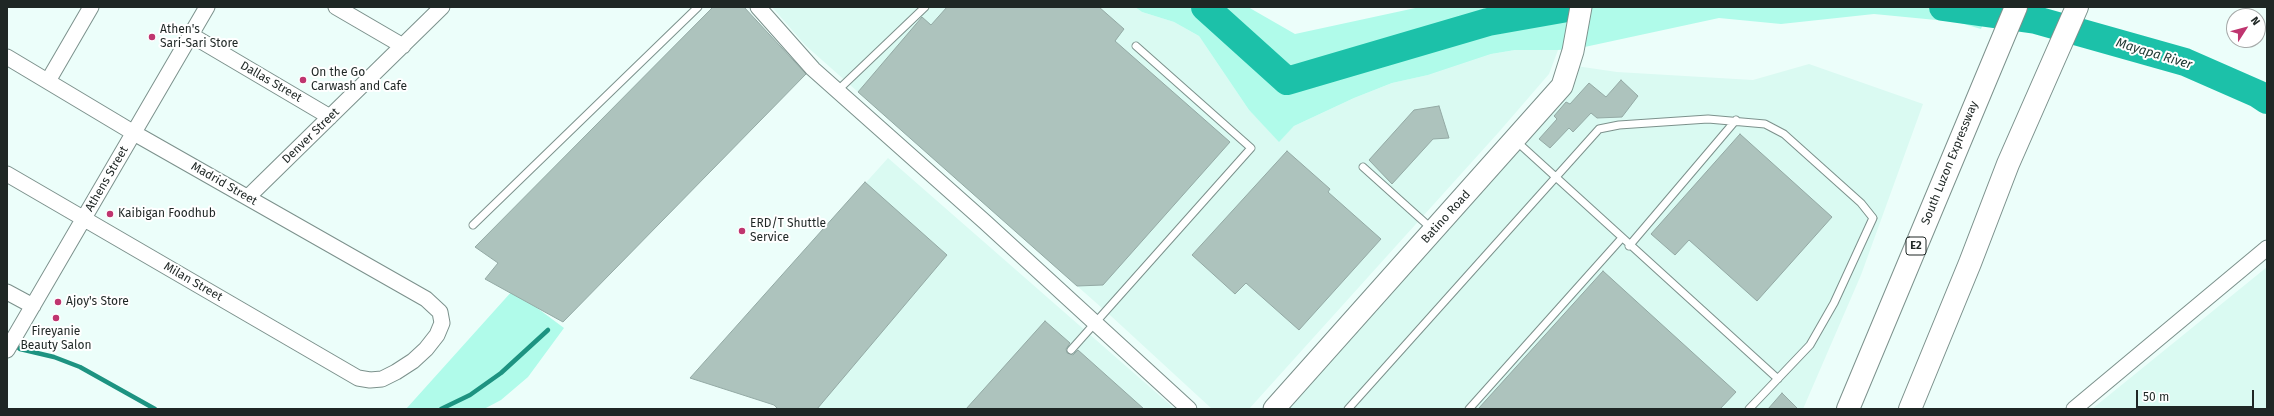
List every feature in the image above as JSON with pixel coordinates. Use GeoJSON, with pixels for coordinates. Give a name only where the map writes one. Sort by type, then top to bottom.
{"type":"FeatureCollection","features":[{"type":"Feature","properties":{"kind":"highway","name":"South Luzon Expressway"},"geometry":{"type":"LineString","coordinates":[[1848,409],[1983,82],[2016,7]]}},
{"type":"Feature","properties":{"kind":"highway"},"geometry":{"type":"LineString","coordinates":[[1910,409],[1970,263],[2008,164],[2077,7]]}},
{"type":"Feature","properties":{"kind":"main road","name":"Batino Road"},"geometry":{"type":"LineString","coordinates":[[1274,409],[1562,86],[1573,51],[1581,7]]}},
{"type":"Feature","properties":{"kind":"street"},"geometry":{"type":"LineString","coordinates":[[48,81],[92,7]]}},
{"type":"Feature","properties":{"kind":"street","name":"Athens Street"},"geometry":{"type":"LineString","coordinates":[[7,350],[207,7]]}},
{"type":"Feature","properties":{"kind":"street"},"geometry":{"type":"LineString","coordinates":[[336,7],[403,46]]}},
{"type":"Feature","properties":{"kind":"street","name":"Denver Street"},"geometry":{"type":"LineString","coordinates":[[248,197],[442,7]]}},
{"type":"Feature","properties":{"kind":"street"},"geometry":{"type":"LineString","coordinates":[[758,7],[787,42],[837,91],[1096,323],[1189,409]]}},
{"type":"Feature","properties":{"kind":"street","name":"Dallas Street"},"geometry":{"type":"LineString","coordinates":[[191,35],[330,117]]}},
{"type":"Feature","properties":{"kind":"street","name":"Madrid Street"},"geometry":{"type":"LineString","coordinates":[[7,57],[134,133],[426,298],[440,312],[442,323],[440,329],[426,349],[414,361],[382,379]]}},
{"type":"Feature","properties":{"kind":"street","name":"Milan Street"},"geometry":{"type":"LineString","coordinates":[[7,174],[358,378],[370,380],[382,379]]}},
{"type":"Feature","properties":{"kind":"street"},"geometry":{"type":"LineString","coordinates":[[2074,409],[2267,248]]}},
{"type":"Feature","properties":{"kind":"street"},"geometry":{"type":"LineString","coordinates":[[7,292],[33,306]]}},
{"type":"Feature","properties":{"kind":"lane"},"geometry":{"type":"LineString","coordinates":[[473,226],[698,7]]}},
{"type":"Feature","properties":{"kind":"lane"},"geometry":{"type":"LineString","coordinates":[[837,91],[925,7]]}},
{"type":"Feature","properties":{"kind":"lane"},"geometry":{"type":"LineString","coordinates":[[1071,350],[1250,148],[1136,46]]}},
{"type":"Feature","properties":{"kind":"lane"},"geometry":{"type":"LineString","coordinates":[[1348,409],[1599,129],[1619,125],[1708,119],[1736,120],[1765,124],[1784,134],[1861,203],[1873,218],[1834,303],[1810,345],[1749,409]]}},
{"type":"Feature","properties":{"kind":"lane"},"geometry":{"type":"LineString","coordinates":[[1629,246],[1736,120]]}},
{"type":"Feature","properties":{"kind":"lane"},"geometry":{"type":"LineString","coordinates":[[1515,140],[1621,239],[1778,379]]}},
{"type":"Feature","properties":{"kind":"lane"},"geometry":{"type":"LineString","coordinates":[[1363,167],[1434,230]]}},
{"type":"Feature","properties":{"kind":"lane"},"geometry":{"type":"LineString","coordinates":[[1469,409],[1621,239]]}},
{"type":"Feature","properties":{"kind":"shaded area"},"geometry":{"type":"Polygon","coordinates":[[[772,7],[1135,7],[1142,12],[1174,22],[1199,36],[1249,110],[1279,141],[1294,126],[1354,98],[1392,83],[1428,75],[1491,54],[1515,50],[1558,50],[1549,74],[1498,133],[1249,409],[1212,409],[1111,316],[805,45],[772,7]]]}},
{"type":"Feature","properties":{"kind":"shaded area"},"geometry":{"type":"Polygon","coordinates":[[[1809,64],[1923,104],[1861,275],[1803,409],[1281,409],[1576,66],[1617,72],[1753,80],[1809,64]]]}},
{"type":"Feature","properties":{"kind":"shaded area"},"geometry":{"type":"Polygon","coordinates":[[[888,158],[1175,409],[778,409],[774,405],[690,378],[888,158]]]}},
{"type":"Feature","properties":{"kind":"shaded area"},"geometry":{"type":"Polygon","coordinates":[[[2267,267],[2267,409],[2092,409],[2267,267]]]}},
{"type":"Feature","properties":{"kind":"green space"},"geometry":{"type":"Polygon","coordinates":[[[1135,7],[1248,7],[1295,34],[1420,7],[1990,7],[1981,29],[1957,22],[1874,14],[1781,24],[1719,18],[1580,48],[1558,50],[1515,50],[1491,54],[1428,75],[1392,83],[1354,98],[1294,126],[1279,142],[1249,110],[1199,36],[1174,22],[1142,12],[1135,7]]]}},
{"type":"Feature","properties":{"kind":"green space"},"geometry":{"type":"Polygon","coordinates":[[[513,290],[564,328],[528,377],[501,400],[484,409],[406,409],[513,290]]]}},
{"type":"Feature","properties":{"kind":"building"},"geometry":{"type":"Polygon","coordinates":[[[713,7],[744,7],[806,74],[563,322],[485,279],[498,263],[475,247],[713,7]]]}},
{"type":"Feature","properties":{"kind":"building"},"geometry":{"type":"Polygon","coordinates":[[[947,7],[1099,7],[1124,29],[1115,41],[1230,142],[1103,285],[1077,286],[858,92],[922,17],[931,25],[947,7]]]}},
{"type":"Feature","properties":{"kind":"building"},"geometry":{"type":"Polygon","coordinates":[[[1621,80],[1638,96],[1622,117],[1597,118],[1591,113],[1573,132],[1569,128],[1550,148],[1539,139],[1557,119],[1554,116],[1566,102],[1570,104],[1589,83],[1606,97],[1621,80]]]}},
{"type":"Feature","properties":{"kind":"building"},"geometry":{"type":"Polygon","coordinates":[[[1439,106],[1449,138],[1433,139],[1392,184],[1369,160],[1414,110],[1439,106]]]}},
{"type":"Feature","properties":{"kind":"building"},"geometry":{"type":"Polygon","coordinates":[[[1740,134],[1832,217],[1757,301],[1689,240],[1675,255],[1651,234],[1740,134]]]}},
{"type":"Feature","properties":{"kind":"building"},"geometry":{"type":"Polygon","coordinates":[[[1287,151],[1330,189],[1328,192],[1381,239],[1299,330],[1246,283],[1235,294],[1192,255],[1287,151]]]}},
{"type":"Feature","properties":{"kind":"building"},"geometry":{"type":"Polygon","coordinates":[[[865,182],[947,255],[817,409],[778,409],[774,405],[690,378],[865,182]]]}},
{"type":"Feature","properties":{"kind":"building"},"geometry":{"type":"Polygon","coordinates":[[[1603,271],[1736,392],[1720,409],[1478,409],[1603,271]]]}},
{"type":"Feature","properties":{"kind":"building"},"geometry":{"type":"Polygon","coordinates":[[[1045,321],[1070,343],[1066,349],[1067,353],[1073,355],[1078,350],[1144,409],[966,409],[1045,321]]]}},
{"type":"Feature","properties":{"kind":"building"},"geometry":{"type":"Polygon","coordinates":[[[1782,393],[1798,409],[1768,409],[1782,393]]]}},
{"type":"Feature","properties":{"kind":"waterway"},"geometry":{"type":"LineString","coordinates":[[1205,7],[1287,81],[1488,22],[1573,7]]}},
{"type":"Feature","properties":{"kind":"waterway","name":"Mayapa River"},"geometry":{"type":"LineString","coordinates":[[1943,7],[2036,20],[2185,62],[2258,94],[2267,100]]}},
{"type":"Feature","properties":{"kind":"waterway"},"geometry":{"type":"LineString","coordinates":[[441,409],[470,395],[501,373],[548,330]]}},
{"type":"Feature","properties":{"kind":"waterway"},"geometry":{"type":"LineString","coordinates":[[13,343],[20,349],[54,357],[80,367],[155,409]]}},
{"type":"Feature","properties":{"kind":"place","name":"Athen's Sari-Sari Store"},"geometry":{"type":"Point","coordinates":[152,37]}},
{"type":"Feature","properties":{"kind":"place","name":"On the Go Carwash and Cafe"},"geometry":{"type":"Point","coordinates":[303,80]}},
{"type":"Feature","properties":{"kind":"place","name":"Kaibigan Foodhub"},"geometry":{"type":"Point","coordinates":[110,214]}},
{"type":"Feature","properties":{"kind":"place","name":"ERD/T Shuttle Service"},"geometry":{"type":"Point","coordinates":[742,231]}},
{"type":"Feature","properties":{"kind":"place","name":"Ajoy's Store"},"geometry":{"type":"Point","coordinates":[58,302]}},
{"type":"Feature","properties":{"kind":"place","name":"Fireyanie Beauty Salon"},"geometry":{"type":"Point","coordinates":[56,318]}}]}
